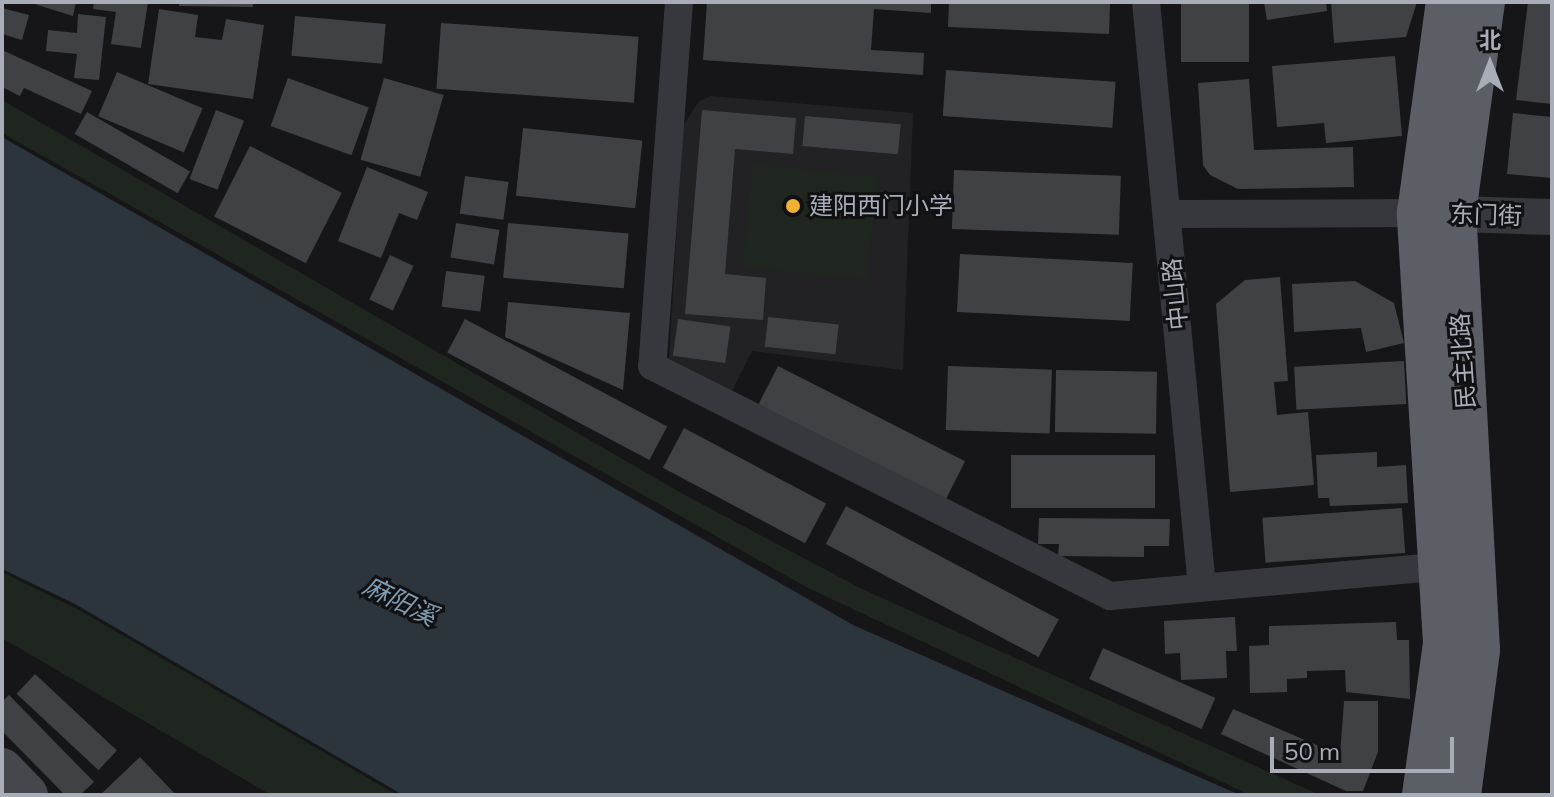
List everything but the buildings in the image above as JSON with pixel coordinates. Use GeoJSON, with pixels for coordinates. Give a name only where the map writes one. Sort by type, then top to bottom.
{"type":"FeatureCollection","features":[{"type":"Feature","properties":{"kind":"highway","name":"民主北路"},"geometry":{"type":"LineString","coordinates":[[1448,2],[1436,213],[1444,566],[1455,718]]}},
{"type":"Feature","properties":{"kind":"highway","name":"民主北路"},"geometry":{"type":"LineString","coordinates":[[1455,718],[1476,561],[1436,213],[1483,2]]}},
{"type":"Feature","properties":{"kind":"highway"},"geometry":{"type":"LineString","coordinates":[[1424,795],[1455,718]]}},
{"type":"Feature","properties":{"kind":"highway"},"geometry":{"type":"LineString","coordinates":[[1455,718],[1459,795]]}},
{"type":"Feature","properties":{"kind":"main road"},"geometry":{"type":"LineString","coordinates":[[2,769],[27,795]]}},
{"type":"Feature","properties":{"kind":"street"},"geometry":{"type":"LineString","coordinates":[[679,2],[652,366],[1110,596],[1444,566]]}},
{"type":"Feature","properties":{"kind":"street","name":"中山路"},"geometry":{"type":"LineString","coordinates":[[1146,2],[1202,587]]}},
{"type":"Feature","properties":{"kind":"street"},"geometry":{"type":"LineString","coordinates":[[1167,214],[1436,213]]}},
{"type":"Feature","properties":{"kind":"street","name":"东门街"},"geometry":{"type":"LineString","coordinates":[[1436,213],[1552,217]]}},
{"type":"Feature","properties":{"kind":"shaded area","name":"建阳西门小学"},"geometry":{"type":"Polygon","coordinates":[[[711,96],[913,113],[903,370],[752,351],[732,391],[669,359],[683,126],[699,101],[711,96]]]}},
{"type":"Feature","properties":{"kind":"shaded area"},"geometry":{"type":"Polygon","coordinates":[[[2,100],[683,494],[862,589],[1320,795],[1250,795],[808,588],[2,133],[2,100]]]}},
{"type":"Feature","properties":{"kind":"shaded area"},"geometry":{"type":"Polygon","coordinates":[[[753,164],[877,177],[867,280],[742,266],[753,164]]]}},
{"type":"Feature","properties":{"kind":"shaded area"},"geometry":{"type":"Polygon","coordinates":[[[2,572],[79,610],[397,795],[271,795],[2,638],[2,572]]]}},
{"type":"Feature","properties":{"kind":"water","name":"麻阳溪"},"geometry":{"type":"Polygon","coordinates":[[[2,137],[853,625],[1240,795],[403,795],[75,604],[2,569],[2,137]]]}},
{"type":"Feature","properties":{"kind":"place","name":"建阳西门小学"},"geometry":{"type":"Point","coordinates":[793,206]}}]}
